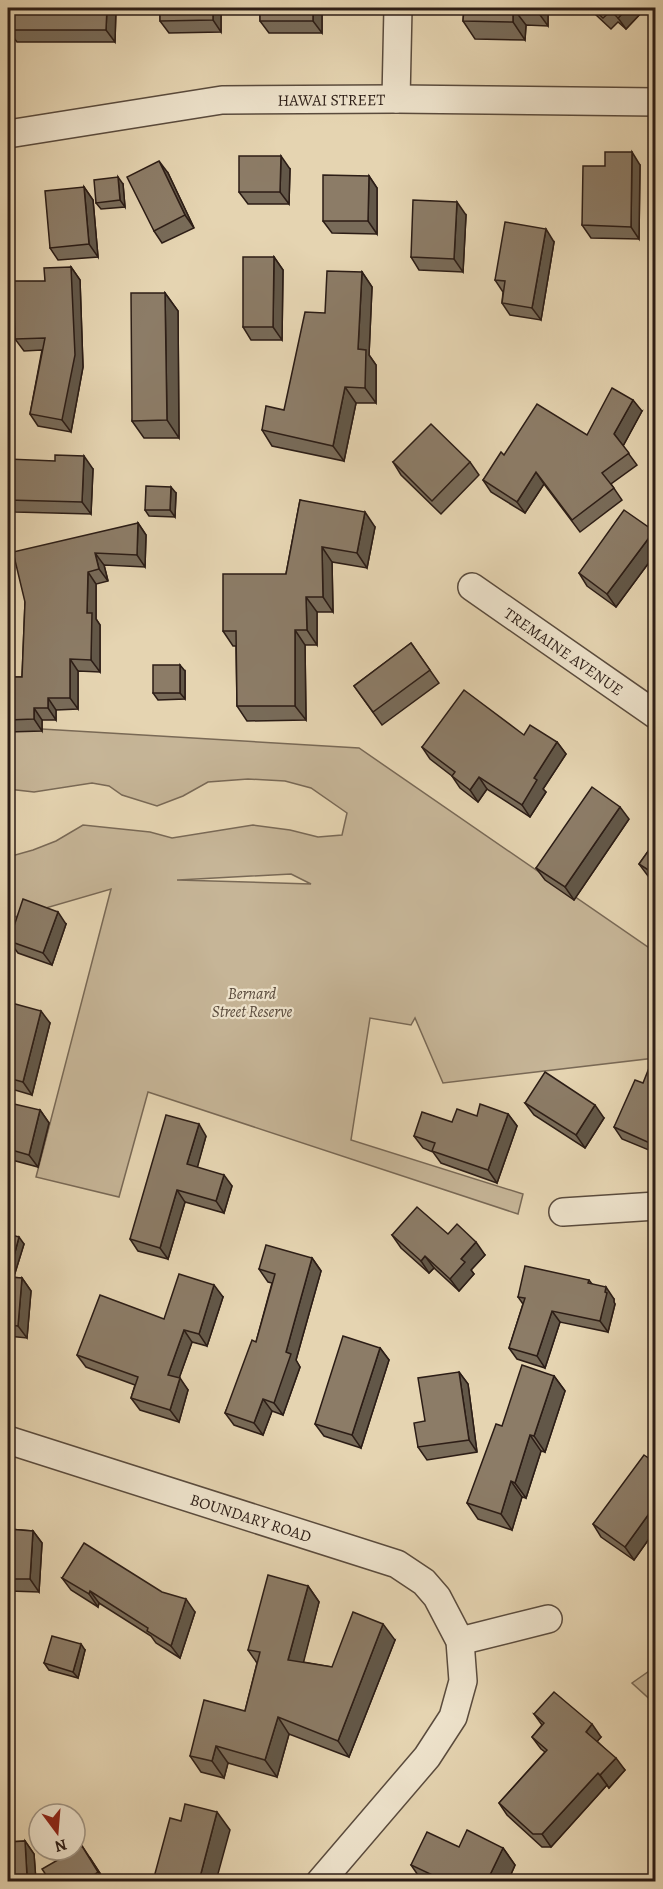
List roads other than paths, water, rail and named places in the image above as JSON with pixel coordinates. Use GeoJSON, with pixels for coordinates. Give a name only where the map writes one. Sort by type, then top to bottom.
{"type":"FeatureCollection","features":[{"type":"Feature","properties":{"kind":"street"},"geometry":{"type":"LineString","coordinates":[[396,99],[398,8]]}},
{"type":"Feature","properties":{"kind":"street","name":"HAWAI STREET"},"geometry":{"type":"LineString","coordinates":[[8,134],[222,100],[396,99],[656,102]]}},
{"type":"Feature","properties":{"kind":"street","name":"TREMAINE AVENUE"},"geometry":{"type":"LineString","coordinates":[[472,588],[656,715]]}},
{"type":"Feature","properties":{"kind":"street"},"geometry":{"type":"LineString","coordinates":[[563,1212],[656,1206]]}},
{"type":"Feature","properties":{"kind":"street","name":"BOUNDARY ROAD"},"geometry":{"type":"LineString","coordinates":[[8,1440],[397,1564],[424,1582],[437,1596],[460,1641],[463,1681],[453,1718],[427,1756],[320,1881]]}},
{"type":"Feature","properties":{"kind":"street"},"geometry":{"type":"LineString","coordinates":[[460,1641],[548,1619]]}},
{"type":"Feature","properties":{"kind":"park label","name":"Bernard Street Reserve"},"geometry":{"type":"Point","coordinates":[252,1002]}}]}
